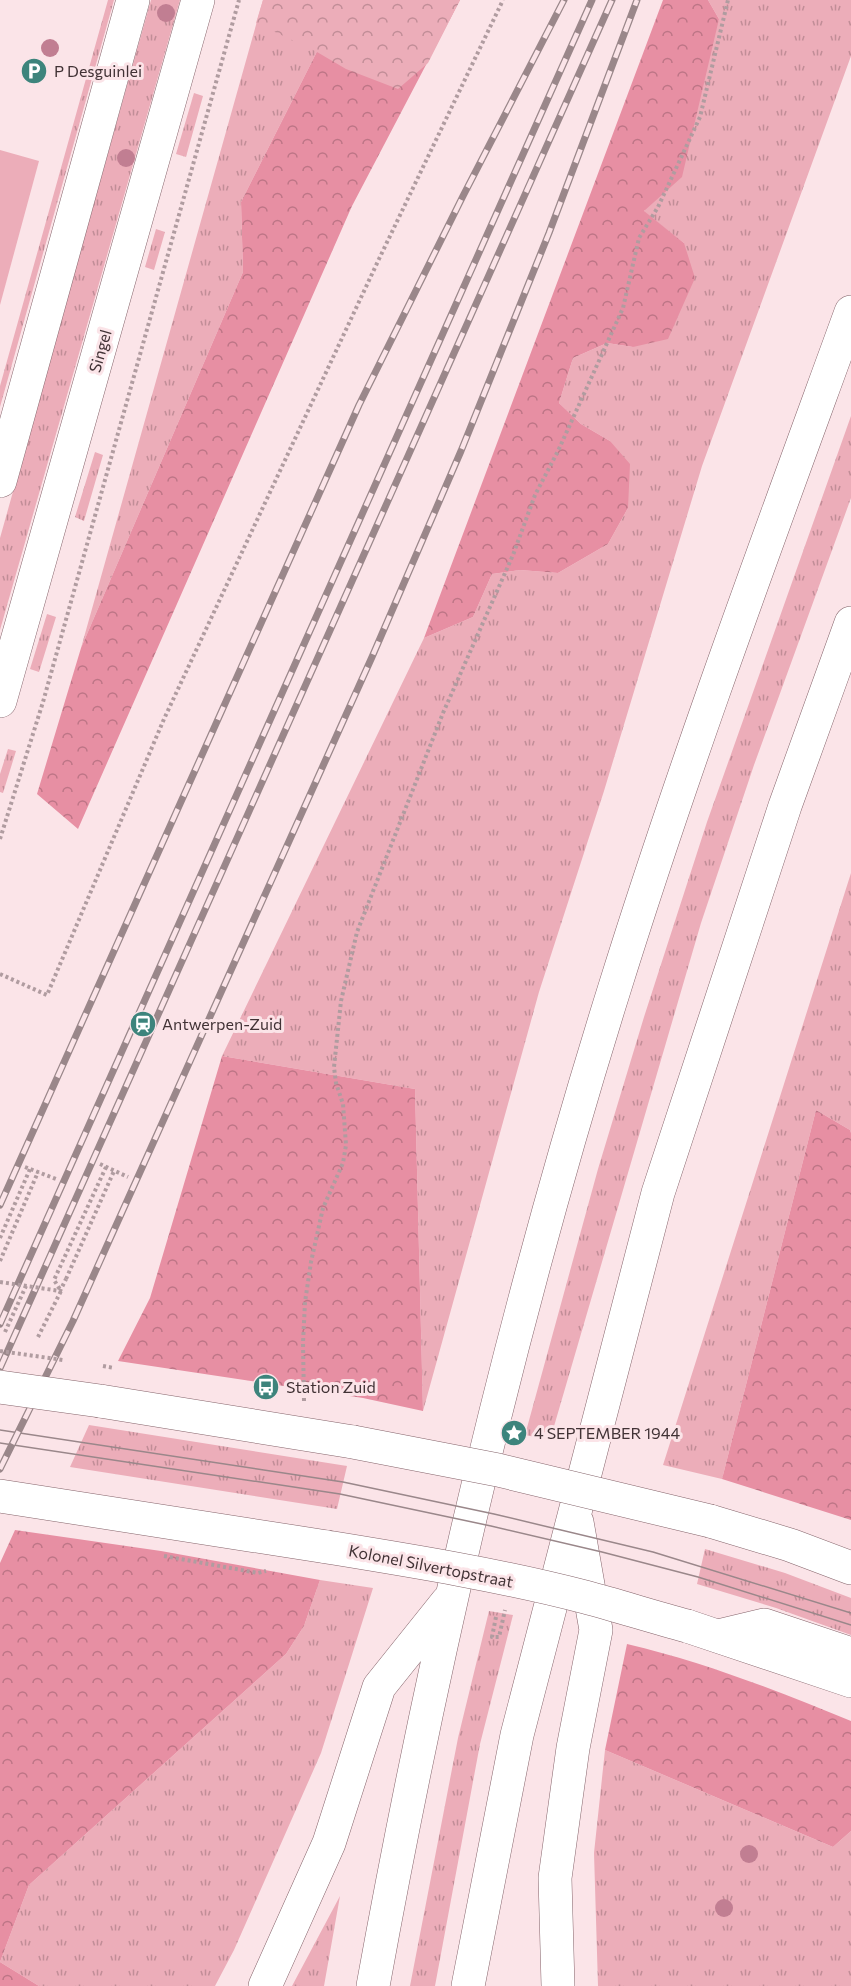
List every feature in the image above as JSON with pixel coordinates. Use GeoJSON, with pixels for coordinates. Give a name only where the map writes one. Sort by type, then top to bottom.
{"type":"FeatureCollection","features":[{"type":"Feature","properties":{"kind":"main road"},"geometry":{"type":"LineString","coordinates":[[0,481],[133,0]]}},
{"type":"Feature","properties":{"kind":"main road","name":"Singel"},"geometry":{"type":"LineString","coordinates":[[0,700],[198,0]]}},
{"type":"Feature","properties":{"kind":"main road"},"geometry":{"type":"LineString","coordinates":[[373,1986],[400,1840],[452,1596],[508,1365],[614,990],[712,694],[851,312]]}},
{"type":"Feature","properties":{"kind":"main road"},"geometry":{"type":"LineString","coordinates":[[468,1986],[517,1735],[658,1193],[782,817],[851,623]]}},
{"type":"Feature","properties":{"kind":"main road"},"geometry":{"type":"LineString","coordinates":[[0,1387],[353,1442],[498,1470],[710,1521],[790,1545],[851,1568]]}},
{"type":"Feature","properties":{"kind":"main road","name":"Kolonel Silvertopstraat"},"geometry":{"type":"LineString","coordinates":[[0,1496],[413,1561],[525,1584],[584,1597],[687,1626],[851,1681]]}},
{"type":"Feature","properties":{"kind":"main road"},"geometry":{"type":"LineString","coordinates":[[558,1986],[555,1878],[573,1748],[596,1630],[575,1511]]}},
{"type":"Feature","properties":{"kind":"main road"},"geometry":{"type":"LineString","coordinates":[[265,1986],[329,1843],[379,1687],[452,1596]]}},
{"type":"Feature","properties":{"kind":"main road"},"geometry":{"type":"LineString","coordinates":[[718,1636],[764,1624],[851,1654]]}},
{"type":"Feature","properties":{"kind":"path"},"geometry":{"type":"LineString","coordinates":[[0,839],[43,702],[239,0]]}},
{"type":"Feature","properties":{"kind":"path"},"geometry":{"type":"LineString","coordinates":[[0,974],[47,995],[164,719],[503,0]]}},
{"type":"Feature","properties":{"kind":"path"},"geometry":{"type":"LineString","coordinates":[[304,1401],[305,1302],[311,1262],[323,1208],[343,1163],[346,1145],[343,1104],[336,1083],[334,1067],[341,1001],[357,932],[443,713],[513,555],[535,495],[558,451],[623,308],[639,238],[658,207],[700,117],[728,0]]}},
{"type":"Feature","properties":{"kind":"path"},"geometry":{"type":"LineString","coordinates":[[100,1164],[128,1177]]}},
{"type":"Feature","properties":{"kind":"path"},"geometry":{"type":"LineString","coordinates":[[25,1167],[56,1179]]}},
{"type":"Feature","properties":{"kind":"path"},"geometry":{"type":"LineString","coordinates":[[38,1336],[61,1292],[54,1280],[106,1167]]}},
{"type":"Feature","properties":{"kind":"path"},"geometry":{"type":"LineString","coordinates":[[0,1238],[30,1169]]}},
{"type":"Feature","properties":{"kind":"path"},"geometry":{"type":"LineString","coordinates":[[0,1282],[60,1291],[114,1171]]}},
{"type":"Feature","properties":{"kind":"path"},"geometry":{"type":"LineString","coordinates":[[0,1261],[38,1172]]}},
{"type":"Feature","properties":{"kind":"path"},"geometry":{"type":"LineString","coordinates":[[5,1332],[26,1286]]}},
{"type":"Feature","properties":{"kind":"path"},"geometry":{"type":"LineString","coordinates":[[0,1351],[69,1361]]}},
{"type":"Feature","properties":{"kind":"path"},"geometry":{"type":"LineString","coordinates":[[92,1365],[114,1368]]}},
{"type":"Feature","properties":{"kind":"path"},"geometry":{"type":"LineString","coordinates":[[496,1617],[492,1637],[499,1637],[506,1604]]}},
{"type":"Feature","properties":{"kind":"green space"},"geometry":{"type":"Polygon","coordinates":[[[108,0],[114,0],[0,407],[0,386],[108,0]]]}},
{"type":"Feature","properties":{"kind":"green space"},"geometry":{"type":"Polygon","coordinates":[[[151,0],[180,0],[0,630],[0,538],[151,0]]]}},
{"type":"Feature","properties":{"kind":"green space"},"geometry":{"type":"Polygon","coordinates":[[[263,0],[343,0],[241,202],[243,272],[81,648],[263,0]]]}},
{"type":"Feature","properties":{"kind":"green space"},"geometry":{"type":"Polygon","coordinates":[[[263,0],[460,0],[428,63],[398,89],[346,69],[317,52],[256,23],[263,0]]]}},
{"type":"Feature","properties":{"kind":"green space"},"geometry":{"type":"Polygon","coordinates":[[[343,0],[460,0],[352,206],[78,829],[37,794],[81,648],[243,272],[241,202],[343,0]]]}},
{"type":"Feature","properties":{"kind":"green space"},"geometry":{"type":"Polygon","coordinates":[[[663,0],[708,0],[719,19],[682,177],[644,211],[684,243],[695,278],[668,339],[633,347],[607,343],[573,358],[559,403],[581,424],[610,441],[630,464],[628,508],[608,544],[558,573],[520,570],[492,574],[473,617],[424,638],[663,0]]]}},
{"type":"Feature","properties":{"kind":"green space"},"geometry":{"type":"Polygon","coordinates":[[[708,0],[851,0],[851,56],[702,466],[604,791],[539,992],[423,1411],[415,1089],[222,1056],[424,638],[473,617],[492,574],[520,570],[558,573],[608,544],[628,508],[610,441],[581,424],[559,403],[573,358],[607,343],[633,347],[684,243],[644,212],[719,19],[708,0]]]}},
{"type":"Feature","properties":{"kind":"green space"},"geometry":{"type":"Polygon","coordinates":[[[194,93],[203,96],[186,157],[176,154],[194,93]]]}},
{"type":"Feature","properties":{"kind":"green space"},"geometry":{"type":"Polygon","coordinates":[[[0,150],[39,161],[0,305],[0,150]]]}},
{"type":"Feature","properties":{"kind":"green space"},"geometry":{"type":"Polygon","coordinates":[[[156,229],[165,232],[154,270],[145,267],[156,229]]]}},
{"type":"Feature","properties":{"kind":"green space"},"geometry":{"type":"Polygon","coordinates":[[[851,416],[851,498],[754,765],[701,923],[550,1440],[525,1435],[598,1169],[644,1017],[707,822],[851,416]]]}},
{"type":"Feature","properties":{"kind":"green space"},"geometry":{"type":"Polygon","coordinates":[[[95,452],[103,455],[84,521],[75,517],[95,452]]]}},
{"type":"Feature","properties":{"kind":"green space"},"geometry":{"type":"Polygon","coordinates":[[[47,614],[56,617],[39,672],[30,669],[47,614]]]}},
{"type":"Feature","properties":{"kind":"green space"},"geometry":{"type":"Polygon","coordinates":[[[8,749],[16,751],[3,793],[0,792],[0,774],[8,749]]]}},
{"type":"Feature","properties":{"kind":"green space"},"geometry":{"type":"Polygon","coordinates":[[[851,873],[851,1133],[850,1130],[816,1110],[722,1479],[663,1465],[851,873]]]}},
{"type":"Feature","properties":{"kind":"green space"},"geometry":{"type":"Polygon","coordinates":[[[222,1056],[415,1089],[423,1411],[363,1398],[118,1361],[150,1298],[222,1056]]]}},
{"type":"Feature","properties":{"kind":"green space"},"geometry":{"type":"Polygon","coordinates":[[[816,1110],[850,1130],[851,1133],[851,1520],[722,1479],[816,1110]]]}},
{"type":"Feature","properties":{"kind":"green space"},"geometry":{"type":"Polygon","coordinates":[[[89,1425],[347,1466],[337,1509],[70,1467],[89,1425]]]}},
{"type":"Feature","properties":{"kind":"green space"},"geometry":{"type":"Polygon","coordinates":[[[15,1530],[161,1551],[320,1580],[304,1626],[286,1654],[29,1885],[0,1962],[0,1563],[15,1530]]]}},
{"type":"Feature","properties":{"kind":"green space"},"geometry":{"type":"Polygon","coordinates":[[[705,1549],[785,1573],[851,1598],[851,1635],[776,1608],[697,1584],[705,1549]]]}},
{"type":"Feature","properties":{"kind":"green space"},"geometry":{"type":"Polygon","coordinates":[[[320,1580],[373,1588],[321,1753],[234,1950],[215,1986],[39,1986],[0,1962],[29,1885],[286,1654],[304,1626],[320,1580]]]}},
{"type":"Feature","properties":{"kind":"green space"},"geometry":{"type":"Polygon","coordinates":[[[489,1611],[513,1615],[480,1744],[435,1986],[410,1986],[458,1738],[489,1611]]]}},
{"type":"Feature","properties":{"kind":"green space"},"geometry":{"type":"Polygon","coordinates":[[[627,1644],[684,1659],[740,1678],[851,1721],[851,1831],[833,1847],[605,1750],[627,1644]]]}},
{"type":"Feature","properties":{"kind":"green space"},"geometry":{"type":"Polygon","coordinates":[[[605,1750],[833,1847],[851,1831],[851,1986],[598,1986],[594,1853],[605,1750]]]}},
{"type":"Feature","properties":{"kind":"green space"},"geometry":{"type":"Polygon","coordinates":[[[340,1896],[324,1986],[292,1986],[340,1896]]]}},
{"type":"Feature","properties":{"kind":"green space"},"geometry":{"type":"Polygon","coordinates":[[[0,1962],[39,1986],[0,1986],[0,1962]]]}},
{"type":"Feature","properties":{"kind":"tram line"},"geometry":{"type":"LineString","coordinates":[[0,1430],[343,1482],[494,1514],[653,1552],[851,1613]]}},
{"type":"Feature","properties":{"kind":"tram line"},"geometry":{"type":"LineString","coordinates":[[0,1443],[340,1494],[491,1526],[698,1577],[851,1625]]}},
{"type":"Feature","properties":{"kind":"railway"},"geometry":{"type":"LineString","coordinates":[[0,1205],[359,405],[564,0]]}},
{"type":"Feature","properties":{"kind":"railway"},"geometry":{"type":"LineString","coordinates":[[0,1324],[592,0]]}},
{"type":"Feature","properties":{"kind":"railway"},"geometry":{"type":"LineString","coordinates":[[0,1368],[612,0]]}},
{"type":"Feature","properties":{"kind":"railway"},"geometry":{"type":"LineString","coordinates":[[0,1469],[73,1321],[372,657],[461,451],[549,233],[637,0]]}},
{"type":"Feature","properties":{"kind":"place","name":"P Desguinlei"},"geometry":{"type":"Point","coordinates":[34,71]}},
{"type":"Feature","properties":{"kind":"place","name":"Antwerpen-Zuid"},"geometry":{"type":"Point","coordinates":[143,1024]}},
{"type":"Feature","properties":{"kind":"place","name":"Station Zuid"},"geometry":{"type":"Point","coordinates":[266,1387]}},
{"type":"Feature","properties":{"kind":"place","name":"4 SEPTEMBER 1944"},"geometry":{"type":"Point","coordinates":[514,1433]}}]}
